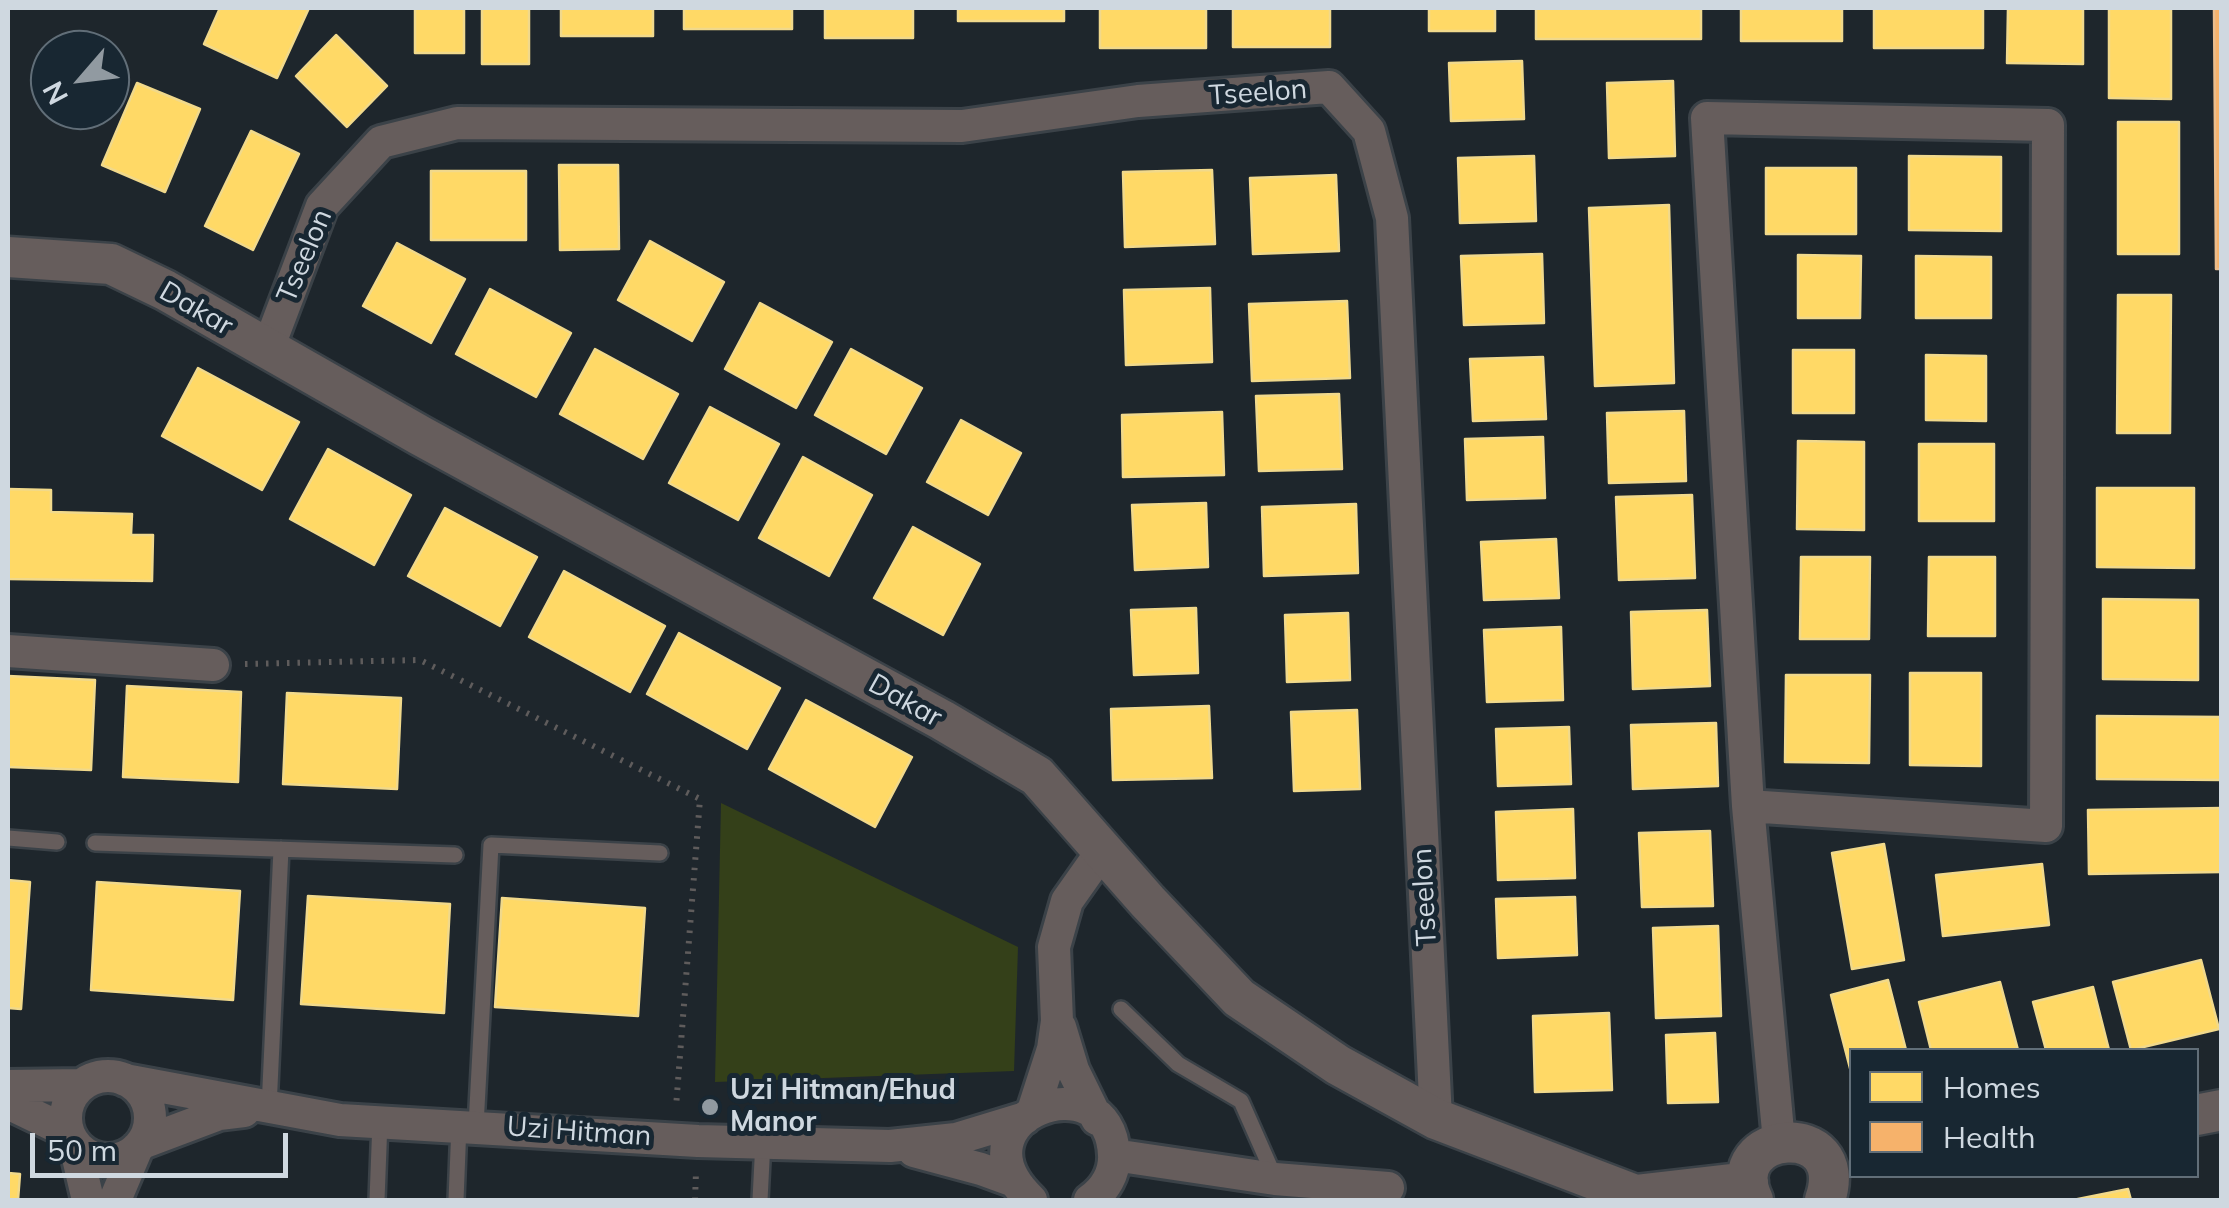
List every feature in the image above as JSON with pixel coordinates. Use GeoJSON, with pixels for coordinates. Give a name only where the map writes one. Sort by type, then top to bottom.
{"type":"FeatureCollection","features":[{"type":"Feature","properties":{"kind":"street","name":"Tseelon"},"geometry":{"type":"LineString","coordinates":[[267,351],[322,206],[381,142],[457,123],[962,126],[1138,101],[1329,88],[1369,130],[1392,218],[1436,1119]]}},
{"type":"Feature","properties":{"kind":"street"},"geometry":{"type":"LineString","coordinates":[[1748,806],[2046,826],[2048,125],[1708,118],[1748,806],[1779,1142]]}},
{"type":"Feature","properties":{"kind":"street","name":"Dakar"},"geometry":{"type":"LineString","coordinates":[[8,257],[111,264],[166,290],[267,351],[942,720],[1037,776],[1238,998],[1338,1065],[1436,1119],[1635,1195],[1751,1191]]}},
{"type":"Feature","properties":{"kind":"street"},"geometry":{"type":"LineString","coordinates":[[8,652],[212,665]]}},
{"type":"Feature","properties":{"kind":"street"},"geometry":{"type":"LineString","coordinates":[[1022,1191],[1007,1153],[1010,1138],[1029,1114],[1052,1050],[1056,1013],[1054,947],[1067,902],[1102,850]]}},
{"type":"Feature","properties":{"kind":"street"},"geometry":{"type":"LineString","coordinates":[[1056,1013],[1073,1070],[1111,1138],[1114,1155],[1105,1186],[1090,1200]]}},
{"type":"Feature","properties":{"kind":"street"},"geometry":{"type":"LineString","coordinates":[[88,1200],[71,1138],[68,1103],[82,1085],[110,1076],[137,1088],[150,1114],[148,1130],[115,1200]]}},
{"type":"Feature","properties":{"kind":"street","name":"Uzi Hitman"},"geometry":{"type":"LineString","coordinates":[[125,1080],[340,1120],[674,1138],[890,1146],[956,1139],[1058,1103],[1074,1105],[1097,1118]]}},
{"type":"Feature","properties":{"kind":"street"},"geometry":{"type":"LineString","coordinates":[[8,1086],[82,1085]]}},
{"type":"Feature","properties":{"kind":"street"},"geometry":{"type":"LineString","coordinates":[[8,1102],[71,1138],[86,1154],[104,1160],[118,1159],[139,1146]]}},
{"type":"Feature","properties":{"kind":"street","name":"Uzi Hitman"},"geometry":{"type":"LineString","coordinates":[[139,1146],[218,1114],[269,1108]]}},
{"type":"Feature","properties":{"kind":"street"},"geometry":{"type":"LineString","coordinates":[[1751,1191],[1757,1156],[1779,1142],[1792,1141],[1816,1151],[1835,1182]]}},
{"type":"Feature","properties":{"kind":"street","name":"Uzi Hitman"},"geometry":{"type":"LineString","coordinates":[[890,1146],[934,1155],[1022,1191]]}},
{"type":"Feature","properties":{"kind":"street"},"geometry":{"type":"LineString","coordinates":[[1114,1155],[1275,1179],[1388,1188]]}},
{"type":"Feature","properties":{"kind":"lane"},"geometry":{"type":"LineString","coordinates":[[8,838],[57,842]]}},
{"type":"Feature","properties":{"kind":"lane"},"geometry":{"type":"LineString","coordinates":[[96,843],[455,855]]}},
{"type":"Feature","properties":{"kind":"lane"},"geometry":{"type":"LineString","coordinates":[[456,1200],[467,1126],[491,846],[660,853]]}},
{"type":"Feature","properties":{"kind":"lane"},"geometry":{"type":"LineString","coordinates":[[269,1108],[281,849]]}},
{"type":"Feature","properties":{"kind":"lane"},"geometry":{"type":"LineString","coordinates":[[1122,1009],[1178,1064],[1241,1102],[1275,1179]]}},
{"type":"Feature","properties":{"kind":"lane"},"geometry":{"type":"LineString","coordinates":[[376,1200],[380,1121]]}},
{"type":"Feature","properties":{"kind":"lane"},"geometry":{"type":"LineString","coordinates":[[760,1200],[764,1141]]}},
{"type":"Feature","properties":{"kind":"path"},"geometry":{"type":"LineString","coordinates":[[212,665],[420,660],[700,798],[674,1138]]}},
{"type":"Feature","properties":{"kind":"green space"},"geometry":{"type":"Polygon","coordinates":[[[721,803],[1018,947],[1014,1071],[715,1082],[721,803]]]}},
{"type":"Feature","properties":{"kind":"building: Homes"},"geometry":{"type":"Polygon","coordinates":[[[220,8],[309,8],[277,78],[204,44],[220,8]]]}},
{"type":"Feature","properties":{"kind":"building: Homes"},"geometry":{"type":"Polygon","coordinates":[[[415,8],[464,8],[464,53],[415,53],[415,8]]]}},
{"type":"Feature","properties":{"kind":"building: Homes"},"geometry":{"type":"Polygon","coordinates":[[[482,8],[529,8],[529,64],[482,64],[482,8]]]}},
{"type":"Feature","properties":{"kind":"building: Homes"},"geometry":{"type":"Polygon","coordinates":[[[561,8],[653,8],[653,36],[561,36],[561,8]]]}},
{"type":"Feature","properties":{"kind":"building: Homes"},"geometry":{"type":"Polygon","coordinates":[[[684,8],[792,8],[792,29],[684,29],[684,8]]]}},
{"type":"Feature","properties":{"kind":"building: Homes"},"geometry":{"type":"Polygon","coordinates":[[[825,8],[913,8],[913,38],[825,38],[825,8]]]}},
{"type":"Feature","properties":{"kind":"building: Homes"},"geometry":{"type":"Polygon","coordinates":[[[958,8],[1064,8],[1064,21],[958,21],[958,8]]]}},
{"type":"Feature","properties":{"kind":"building: Homes"},"geometry":{"type":"Polygon","coordinates":[[[1100,8],[1206,8],[1206,48],[1100,48],[1100,8]]]}},
{"type":"Feature","properties":{"kind":"building: Homes"},"geometry":{"type":"Polygon","coordinates":[[[1233,8],[1330,8],[1330,47],[1233,47],[1233,8]]]}},
{"type":"Feature","properties":{"kind":"building: Homes"},"geometry":{"type":"Polygon","coordinates":[[[1429,8],[1495,8],[1495,31],[1429,31],[1429,8]]]}},
{"type":"Feature","properties":{"kind":"building: Homes"},"geometry":{"type":"Polygon","coordinates":[[[1536,8],[1701,8],[1701,39],[1536,39],[1536,8]]]}},
{"type":"Feature","properties":{"kind":"building: Homes"},"geometry":{"type":"Polygon","coordinates":[[[1741,8],[1842,8],[1842,41],[1741,41],[1741,8]]]}},
{"type":"Feature","properties":{"kind":"building: Homes"},"geometry":{"type":"Polygon","coordinates":[[[1874,8],[1983,8],[1983,48],[1874,48],[1874,8]]]}},
{"type":"Feature","properties":{"kind":"building: Homes"},"geometry":{"type":"Polygon","coordinates":[[[2008,8],[2083,8],[2083,64],[2007,63],[2008,8]]]}},
{"type":"Feature","properties":{"kind":"building: Homes"},"geometry":{"type":"Polygon","coordinates":[[[2109,8],[2171,8],[2171,99],[2109,98],[2109,8]]]}},
{"type":"Feature","properties":{"kind":"building: Homes"},"geometry":{"type":"Polygon","coordinates":[[[336,35],[387,86],[347,127],[296,76],[336,35]]]}},
{"type":"Feature","properties":{"kind":"building: Homes"},"geometry":{"type":"Polygon","coordinates":[[[1522,61],[1524,119],[1451,121],[1449,63],[1522,61]]]}},
{"type":"Feature","properties":{"kind":"building: Homes"},"geometry":{"type":"Polygon","coordinates":[[[1673,81],[1675,156],[1609,158],[1607,83],[1673,81]]]}},
{"type":"Feature","properties":{"kind":"building: Homes"},"geometry":{"type":"Polygon","coordinates":[[[137,83],[200,109],[165,192],[102,165],[117,130],[130,130],[130,99],[137,83]]]}},
{"type":"Feature","properties":{"kind":"building: Homes"},"geometry":{"type":"Polygon","coordinates":[[[2118,122],[2179,122],[2179,254],[2118,254],[2118,122]]]}},
{"type":"Feature","properties":{"kind":"building: Homes"},"geometry":{"type":"Polygon","coordinates":[[[251,131],[299,154],[253,250],[205,226],[251,131]]]}},
{"type":"Feature","properties":{"kind":"building: Homes"},"geometry":{"type":"Polygon","coordinates":[[[1534,156],[1536,221],[1460,223],[1458,158],[1534,156]]]}},
{"type":"Feature","properties":{"kind":"building: Homes"},"geometry":{"type":"Polygon","coordinates":[[[1909,156],[2001,157],[2001,231],[1909,230],[1909,156]]]}},
{"type":"Feature","properties":{"kind":"building: Homes"},"geometry":{"type":"Polygon","coordinates":[[[559,165],[618,165],[619,249],[560,250],[559,165]]]}},
{"type":"Feature","properties":{"kind":"building: Homes"},"geometry":{"type":"Polygon","coordinates":[[[1766,168],[1856,168],[1856,234],[1766,234],[1766,168]]]}},
{"type":"Feature","properties":{"kind":"building: Homes"},"geometry":{"type":"Polygon","coordinates":[[[1212,170],[1215,244],[1125,247],[1123,172],[1212,170]]]}},
{"type":"Feature","properties":{"kind":"building: Homes"},"geometry":{"type":"Polygon","coordinates":[[[431,171],[526,171],[526,240],[431,240],[431,171]]]}},
{"type":"Feature","properties":{"kind":"building: Homes"},"geometry":{"type":"Polygon","coordinates":[[[1336,175],[1339,251],[1253,254],[1250,178],[1336,175]]]}},
{"type":"Feature","properties":{"kind":"building: Homes"},"geometry":{"type":"Polygon","coordinates":[[[1669,205],[1674,383],[1595,386],[1589,208],[1669,205]]]}},
{"type":"Feature","properties":{"kind":"building: Homes"},"geometry":{"type":"Polygon","coordinates":[[[650,241],[724,282],[692,341],[618,300],[650,241]]]}},
{"type":"Feature","properties":{"kind":"building: Homes"},"geometry":{"type":"Polygon","coordinates":[[[397,243],[465,279],[431,343],[363,306],[397,243]]]}},
{"type":"Feature","properties":{"kind":"building: Homes"},"geometry":{"type":"Polygon","coordinates":[[[1542,254],[1544,323],[1464,325],[1461,256],[1542,254]]]}},
{"type":"Feature","properties":{"kind":"building: Homes"},"geometry":{"type":"Polygon","coordinates":[[[1798,255],[1861,256],[1860,318],[1798,318],[1798,255]]]}},
{"type":"Feature","properties":{"kind":"building: Homes"},"geometry":{"type":"Polygon","coordinates":[[[1916,256],[1991,257],[1991,318],[1916,318],[1916,256]]]}},
{"type":"Feature","properties":{"kind":"building: Homes"},"geometry":{"type":"Polygon","coordinates":[[[1210,288],[1212,362],[1126,365],[1124,290],[1210,288]]]}},
{"type":"Feature","properties":{"kind":"building: Homes"},"geometry":{"type":"Polygon","coordinates":[[[490,289],[571,333],[536,397],[456,354],[490,289]]]}},
{"type":"Feature","properties":{"kind":"building: Homes"},"geometry":{"type":"Polygon","coordinates":[[[2118,295],[2171,295],[2170,433],[2117,433],[2118,295]]]}},
{"type":"Feature","properties":{"kind":"building: Homes"},"geometry":{"type":"Polygon","coordinates":[[[1347,301],[1350,378],[1252,381],[1249,304],[1347,301]]]}},
{"type":"Feature","properties":{"kind":"building: Homes"},"geometry":{"type":"Polygon","coordinates":[[[760,303],[832,342],[796,408],[725,369],[760,303]]]}},
{"type":"Feature","properties":{"kind":"building: Homes"},"geometry":{"type":"Polygon","coordinates":[[[595,349],[678,394],[643,459],[560,414],[595,349]]]}},
{"type":"Feature","properties":{"kind":"building: Homes"},"geometry":{"type":"Polygon","coordinates":[[[851,349],[922,388],[886,454],[815,415],[851,349]]]}},
{"type":"Feature","properties":{"kind":"building: Homes"},"geometry":{"type":"Polygon","coordinates":[[[1793,350],[1854,350],[1854,413],[1793,413],[1793,350]]]}},
{"type":"Feature","properties":{"kind":"building: Homes"},"geometry":{"type":"Polygon","coordinates":[[[1926,355],[1986,356],[1986,421],[1926,420],[1926,355]]]}},
{"type":"Feature","properties":{"kind":"building: Homes"},"geometry":{"type":"Polygon","coordinates":[[[1543,357],[1546,419],[1473,421],[1470,359],[1543,357]]]}},
{"type":"Feature","properties":{"kind":"building: Homes"},"geometry":{"type":"Polygon","coordinates":[[[198,368],[299,422],[262,490],[162,436],[198,368]]]}},
{"type":"Feature","properties":{"kind":"building: Homes"},"geometry":{"type":"Polygon","coordinates":[[[1339,394],[1342,469],[1259,471],[1256,396],[1339,394]]]}},
{"type":"Feature","properties":{"kind":"building: Homes"},"geometry":{"type":"Polygon","coordinates":[[[710,407],[779,444],[738,520],[669,483],[710,407]]]}},
{"type":"Feature","properties":{"kind":"building: Homes"},"geometry":{"type":"Polygon","coordinates":[[[1684,411],[1686,481],[1609,483],[1607,413],[1684,411]]]}},
{"type":"Feature","properties":{"kind":"building: Homes"},"geometry":{"type":"Polygon","coordinates":[[[1222,412],[1224,475],[1123,477],[1122,415],[1222,412]]]}},
{"type":"Feature","properties":{"kind":"building: Homes"},"geometry":{"type":"Polygon","coordinates":[[[961,420],[1021,453],[988,515],[927,482],[961,420]]]}},
{"type":"Feature","properties":{"kind":"building: Homes"},"geometry":{"type":"Polygon","coordinates":[[[1543,437],[1545,498],[1467,500],[1465,439],[1543,437]]]}},
{"type":"Feature","properties":{"kind":"building: Homes"},"geometry":{"type":"Polygon","coordinates":[[[1798,441],[1864,442],[1864,530],[1797,529],[1798,441]]]}},
{"type":"Feature","properties":{"kind":"building: Homes"},"geometry":{"type":"Polygon","coordinates":[[[1919,444],[1994,444],[1994,521],[1919,521],[1919,444]]]}},
{"type":"Feature","properties":{"kind":"building: Homes"},"geometry":{"type":"Polygon","coordinates":[[[328,449],[411,495],[374,565],[290,519],[328,449]]]}},
{"type":"Feature","properties":{"kind":"building: Homes"},"geometry":{"type":"Polygon","coordinates":[[[803,457],[872,495],[829,576],[759,538],[803,457]]]}},
{"type":"Feature","properties":{"kind":"building: Homes"},"geometry":{"type":"Polygon","coordinates":[[[2097,488],[2194,488],[2194,568],[2097,567],[2097,488]]]}},
{"type":"Feature","properties":{"kind":"building: Homes"},"geometry":{"type":"Polygon","coordinates":[[[8,489],[51,490],[51,512],[132,514],[131,535],[153,535],[152,581],[8,579],[8,489]]]}},
{"type":"Feature","properties":{"kind":"building: Homes"},"geometry":{"type":"Polygon","coordinates":[[[1692,495],[1695,578],[1619,580],[1616,497],[1692,495]]]}},
{"type":"Feature","properties":{"kind":"building: Homes"},"geometry":{"type":"Polygon","coordinates":[[[1206,503],[1208,567],[1135,570],[1132,505],[1206,503]]]}},
{"type":"Feature","properties":{"kind":"building: Homes"},"geometry":{"type":"Polygon","coordinates":[[[1356,504],[1358,573],[1264,576],[1262,507],[1356,504]]]}},
{"type":"Feature","properties":{"kind":"building: Homes"},"geometry":{"type":"Polygon","coordinates":[[[445,508],[537,557],[500,626],[408,576],[445,508]]]}},
{"type":"Feature","properties":{"kind":"building: Homes"},"geometry":{"type":"Polygon","coordinates":[[[913,527],[980,564],[943,635],[874,598],[913,527]]]}},
{"type":"Feature","properties":{"kind":"building: Homes"},"geometry":{"type":"Polygon","coordinates":[[[1556,539],[1559,598],[1484,600],[1481,542],[1556,539]]]}},
{"type":"Feature","properties":{"kind":"building: Homes"},"geometry":{"type":"Polygon","coordinates":[[[1801,557],[1870,557],[1869,639],[1800,639],[1801,557]]]}},
{"type":"Feature","properties":{"kind":"building: Homes"},"geometry":{"type":"Polygon","coordinates":[[[1929,557],[1995,557],[1995,636],[1928,636],[1929,557]]]}},
{"type":"Feature","properties":{"kind":"building: Homes"},"geometry":{"type":"Polygon","coordinates":[[[564,571],[665,626],[630,692],[529,637],[564,571]]]}},
{"type":"Feature","properties":{"kind":"building: Homes"},"geometry":{"type":"Polygon","coordinates":[[[2103,599],[2198,600],[2198,680],[2103,679],[2103,599]]]}},
{"type":"Feature","properties":{"kind":"building: Homes"},"geometry":{"type":"Polygon","coordinates":[[[1196,608],[1198,673],[1134,675],[1131,610],[1196,608]]]}},
{"type":"Feature","properties":{"kind":"building: Homes"},"geometry":{"type":"Polygon","coordinates":[[[1707,610],[1710,686],[1633,689],[1631,612],[1707,610]]]}},
{"type":"Feature","properties":{"kind":"building: Homes"},"geometry":{"type":"Polygon","coordinates":[[[1348,613],[1350,680],[1287,682],[1285,615],[1348,613]]]}},
{"type":"Feature","properties":{"kind":"building: Homes"},"geometry":{"type":"Polygon","coordinates":[[[1561,627],[1563,700],[1487,702],[1484,630],[1561,627]]]}},
{"type":"Feature","properties":{"kind":"building: Homes"},"geometry":{"type":"Polygon","coordinates":[[[679,633],[780,688],[747,749],[647,694],[679,633]]]}},
{"type":"Feature","properties":{"kind":"building: Homes"},"geometry":{"type":"Polygon","coordinates":[[[1910,673],[1981,673],[1981,766],[1910,765],[1910,673]]]}},
{"type":"Feature","properties":{"kind":"building: Homes"},"geometry":{"type":"Polygon","coordinates":[[[1786,675],[1870,675],[1869,763],[1785,762],[1786,675]]]}},
{"type":"Feature","properties":{"kind":"building: Homes"},"geometry":{"type":"Polygon","coordinates":[[[8,676],[95,680],[91,770],[8,767],[8,676]]]}},
{"type":"Feature","properties":{"kind":"building: Homes"},"geometry":{"type":"Polygon","coordinates":[[[127,686],[241,692],[238,782],[123,777],[127,686]]]}},
{"type":"Feature","properties":{"kind":"building: Homes"},"geometry":{"type":"Polygon","coordinates":[[[287,693],[401,698],[397,789],[283,784],[287,693]]]}},
{"type":"Feature","properties":{"kind":"building: Homes"},"geometry":{"type":"Polygon","coordinates":[[[806,700],[912,757],[875,827],[769,769],[806,700]]]}},
{"type":"Feature","properties":{"kind":"building: Homes"},"geometry":{"type":"Polygon","coordinates":[[[1209,706],[1212,778],[1113,780],[1111,709],[1209,706]]]}},
{"type":"Feature","properties":{"kind":"building: Homes"},"geometry":{"type":"Polygon","coordinates":[[[1357,710],[1360,789],[1294,791],[1291,712],[1357,710]]]}},
{"type":"Feature","properties":{"kind":"building: Homes"},"geometry":{"type":"Polygon","coordinates":[[[2097,716],[2222,717],[2222,780],[2097,779],[2097,716]]]}},
{"type":"Feature","properties":{"kind":"building: Homes"},"geometry":{"type":"Polygon","coordinates":[[[1716,723],[1718,786],[1633,789],[1631,725],[1716,723]]]}},
{"type":"Feature","properties":{"kind":"building: Homes"},"geometry":{"type":"Polygon","coordinates":[[[1569,727],[1571,784],[1498,786],[1496,729],[1569,727]]]}},
{"type":"Feature","properties":{"kind":"building: Homes"},"geometry":{"type":"Polygon","coordinates":[[[2222,808],[2222,872],[2089,874],[2088,810],[2222,808]]]}},
{"type":"Feature","properties":{"kind":"building: Homes"},"geometry":{"type":"Polygon","coordinates":[[[1573,809],[1575,878],[1498,880],[1496,812],[1573,809]]]}},
{"type":"Feature","properties":{"kind":"building: Homes"},"geometry":{"type":"Polygon","coordinates":[[[1710,831],[1713,906],[1642,907],[1639,833],[1710,831]]]}},
{"type":"Feature","properties":{"kind":"building: Homes"},"geometry":{"type":"Polygon","coordinates":[[[1884,844],[1904,960],[1852,969],[1832,853],[1884,844]]]}},
{"type":"Feature","properties":{"kind":"building: Homes"},"geometry":{"type":"Polygon","coordinates":[[[2042,864],[2049,925],[1943,936],[1936,875],[2042,864]]]}},
{"type":"Feature","properties":{"kind":"building: Homes"},"geometry":{"type":"Polygon","coordinates":[[[8,880],[30,882],[21,1009],[8,1008],[8,880]]]}},
{"type":"Feature","properties":{"kind":"building: Homes"},"geometry":{"type":"Polygon","coordinates":[[[97,882],[240,891],[233,1000],[91,990],[97,882]]]}},
{"type":"Feature","properties":{"kind":"building: Homes"},"geometry":{"type":"Polygon","coordinates":[[[308,896],[450,904],[444,1013],[301,1004],[308,896]]]}},
{"type":"Feature","properties":{"kind":"building: Homes"},"geometry":{"type":"Polygon","coordinates":[[[1575,897],[1577,955],[1498,958],[1496,899],[1575,897]]]}},
{"type":"Feature","properties":{"kind":"building: Homes"},"geometry":{"type":"Polygon","coordinates":[[[502,898],[645,908],[638,1016],[495,1007],[502,898]]]}},
{"type":"Feature","properties":{"kind":"building: Homes"},"geometry":{"type":"Polygon","coordinates":[[[1718,926],[1721,1016],[1656,1018],[1653,928],[1718,926]]]}},
{"type":"Feature","properties":{"kind":"building: Homes"},"geometry":{"type":"Polygon","coordinates":[[[2201,960],[2219,1029],[2130,1048],[2113,982],[2201,960]]]}},
{"type":"Feature","properties":{"kind":"building: Homes"},"geometry":{"type":"Polygon","coordinates":[[[1888,980],[1905,1048],[1849,1048],[1849,1064],[1831,995],[1888,980]]]}},
{"type":"Feature","properties":{"kind":"building: Homes"},"geometry":{"type":"Polygon","coordinates":[[[2000,982],[2017,1048],[1930,1048],[1919,1002],[2000,982]]]}},
{"type":"Feature","properties":{"kind":"building: Homes"},"geometry":{"type":"Polygon","coordinates":[[[2093,987],[2108,1048],[2045,1048],[2033,1002],[2093,987]]]}},
{"type":"Feature","properties":{"kind":"building: Homes"},"geometry":{"type":"Polygon","coordinates":[[[1609,1013],[1612,1090],[1535,1092],[1533,1016],[1609,1013]]]}},
{"type":"Feature","properties":{"kind":"building: Homes"},"geometry":{"type":"Polygon","coordinates":[[[1715,1033],[1718,1102],[1668,1103],[1666,1035],[1715,1033]]]}},
{"type":"Feature","properties":{"kind":"building: Homes"},"geometry":{"type":"Polygon","coordinates":[[[8,1173],[20,1174],[18,1200],[8,1200],[8,1173]]]}},
{"type":"Feature","properties":{"kind":"building: Homes"},"geometry":{"type":"Polygon","coordinates":[[[2128,1189],[2131,1200],[2073,1200],[2128,1189]]]}},
{"type":"Feature","properties":{"kind":"building: Health"},"geometry":{"type":"Polygon","coordinates":[[[2214,8],[2222,8],[2222,269],[2216,269],[2214,8]]]}},
{"type":"Feature","properties":{"kind":"place","name":"Uzi Hitman/Ehud Manor"},"geometry":{"type":"Point","coordinates":[710,1107]}}]}
